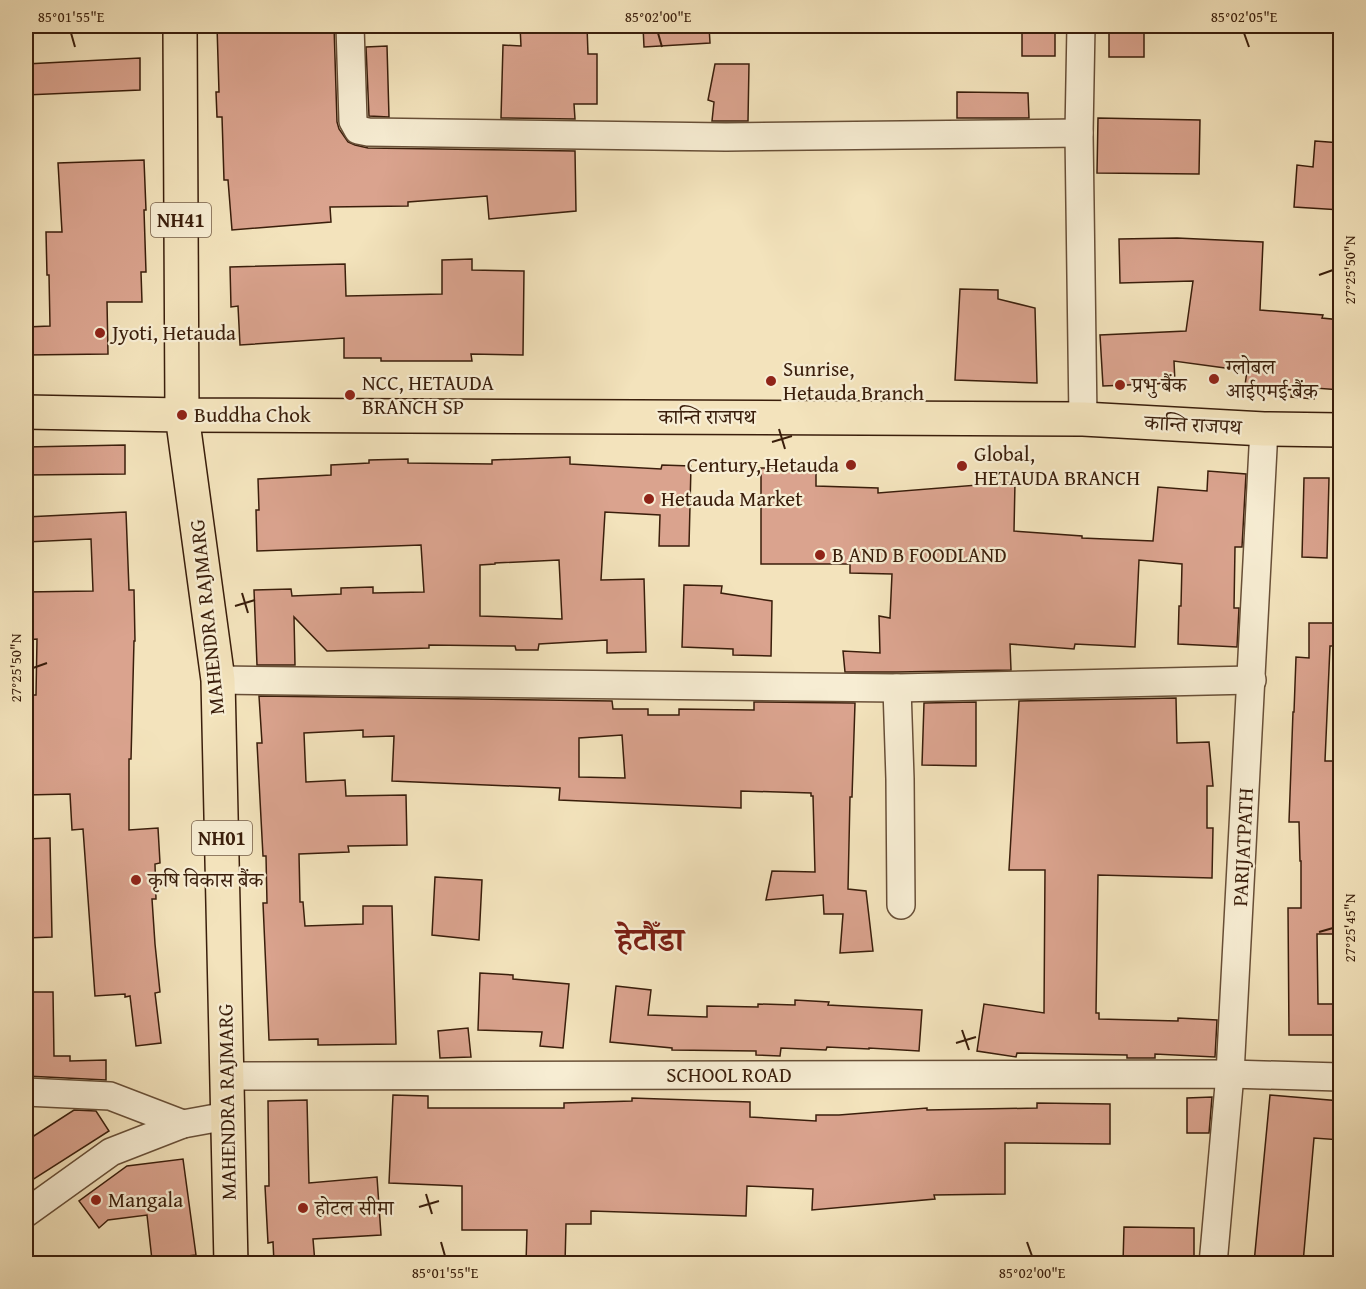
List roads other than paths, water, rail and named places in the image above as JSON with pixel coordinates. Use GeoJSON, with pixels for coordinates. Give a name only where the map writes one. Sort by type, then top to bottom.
{"type":"FeatureCollection","features":[{"type":"Feature","properties":{"kind":"main road","name":"NH41"},"geometry":{"type":"LineString","coordinates":[[180,26],[182,415]]}},
{"type":"Feature","properties":{"kind":"main road"},"geometry":{"type":"LineString","coordinates":[[26,412],[182,415]]}},
{"type":"Feature","properties":{"kind":"main road","name":"कान्ति राजपथ"},"geometry":{"type":"LineString","coordinates":[[182,415],[1083,419],[1264,429],[1341,430]]}},
{"type":"Feature","properties":{"kind":"main road","name":"MAHENDRA RAJMARG"},"geometry":{"type":"LineString","coordinates":[[182,415],[218,680],[231,1263]]}},
{"type":"Feature","properties":{"kind":"street"},"geometry":{"type":"LineString","coordinates":[[350,26],[353,121],[358,130],[368,132],[726,137],[1079,133]]}},
{"type":"Feature","properties":{"kind":"street"},"geometry":{"type":"LineString","coordinates":[[1081,26],[1079,133],[1083,419]]}},
{"type":"Feature","properties":{"kind":"street","name":"PARIJATPATH"},"geometry":{"type":"LineString","coordinates":[[1213,1263],[1230,1074],[1264,429]]}},
{"type":"Feature","properties":{"kind":"street"},"geometry":{"type":"LineString","coordinates":[[218,680],[897,688],[1252,680]]}},
{"type":"Feature","properties":{"kind":"street"},"geometry":{"type":"LineString","coordinates":[[897,688],[901,905]]}},
{"type":"Feature","properties":{"kind":"street","name":"SCHOOL ROAD"},"geometry":{"type":"LineString","coordinates":[[227,1076],[1230,1074],[1341,1077]]}},
{"type":"Feature","properties":{"kind":"street"},"geometry":{"type":"LineString","coordinates":[[26,1092],[110,1096],[183,1124]]}},
{"type":"Feature","properties":{"kind":"street"},"geometry":{"type":"LineString","coordinates":[[26,1213],[111,1152],[183,1124],[227,1116]]}},
{"type":"Feature","properties":{"kind":"place","name":"Jyoti, Hetauda"},"geometry":{"type":"Point","coordinates":[100,333]}},
{"type":"Feature","properties":{"kind":"place","name":"ग्लोबल आईएमई बैंक"},"geometry":{"type":"Point","coordinates":[1214,379]}},
{"type":"Feature","properties":{"kind":"place","name":"Sunrise, Hetauda Branch"},"geometry":{"type":"Point","coordinates":[771,381]}},
{"type":"Feature","properties":{"kind":"place","name":"प्रभु बैंक"},"geometry":{"type":"Point","coordinates":[1120,385]}},
{"type":"Feature","properties":{"kind":"place","name":"NCC, HETAUDA BRANCH SP"},"geometry":{"type":"Point","coordinates":[350,395]}},
{"type":"Feature","properties":{"kind":"place","name":"Buddha Chok"},"geometry":{"type":"Point","coordinates":[182,415]}},
{"type":"Feature","properties":{"kind":"place","name":"Century, Hetauda"},"geometry":{"type":"Point","coordinates":[851,465]}},
{"type":"Feature","properties":{"kind":"place","name":"Global, HETAUDA BRANCH"},"geometry":{"type":"Point","coordinates":[962,466]}},
{"type":"Feature","properties":{"kind":"place","name":"Hetauda Market"},"geometry":{"type":"Point","coordinates":[649,499]}},
{"type":"Feature","properties":{"kind":"place","name":"B AND B FOODLAND"},"geometry":{"type":"Point","coordinates":[820,555]}},
{"type":"Feature","properties":{"kind":"place","name":"कृषि विकास बैंक"},"geometry":{"type":"Point","coordinates":[136,880]}},
{"type":"Feature","properties":{"kind":"place","name":"Mangala"},"geometry":{"type":"Point","coordinates":[96,1200]}},
{"type":"Feature","properties":{"kind":"place","name":"होटल सीमा"},"geometry":{"type":"Point","coordinates":[303,1208]}},
{"type":"Feature","properties":{"kind":"district","name":"हेटौँडा"},"geometry":{"type":"Point","coordinates":[650,939]}}]}
